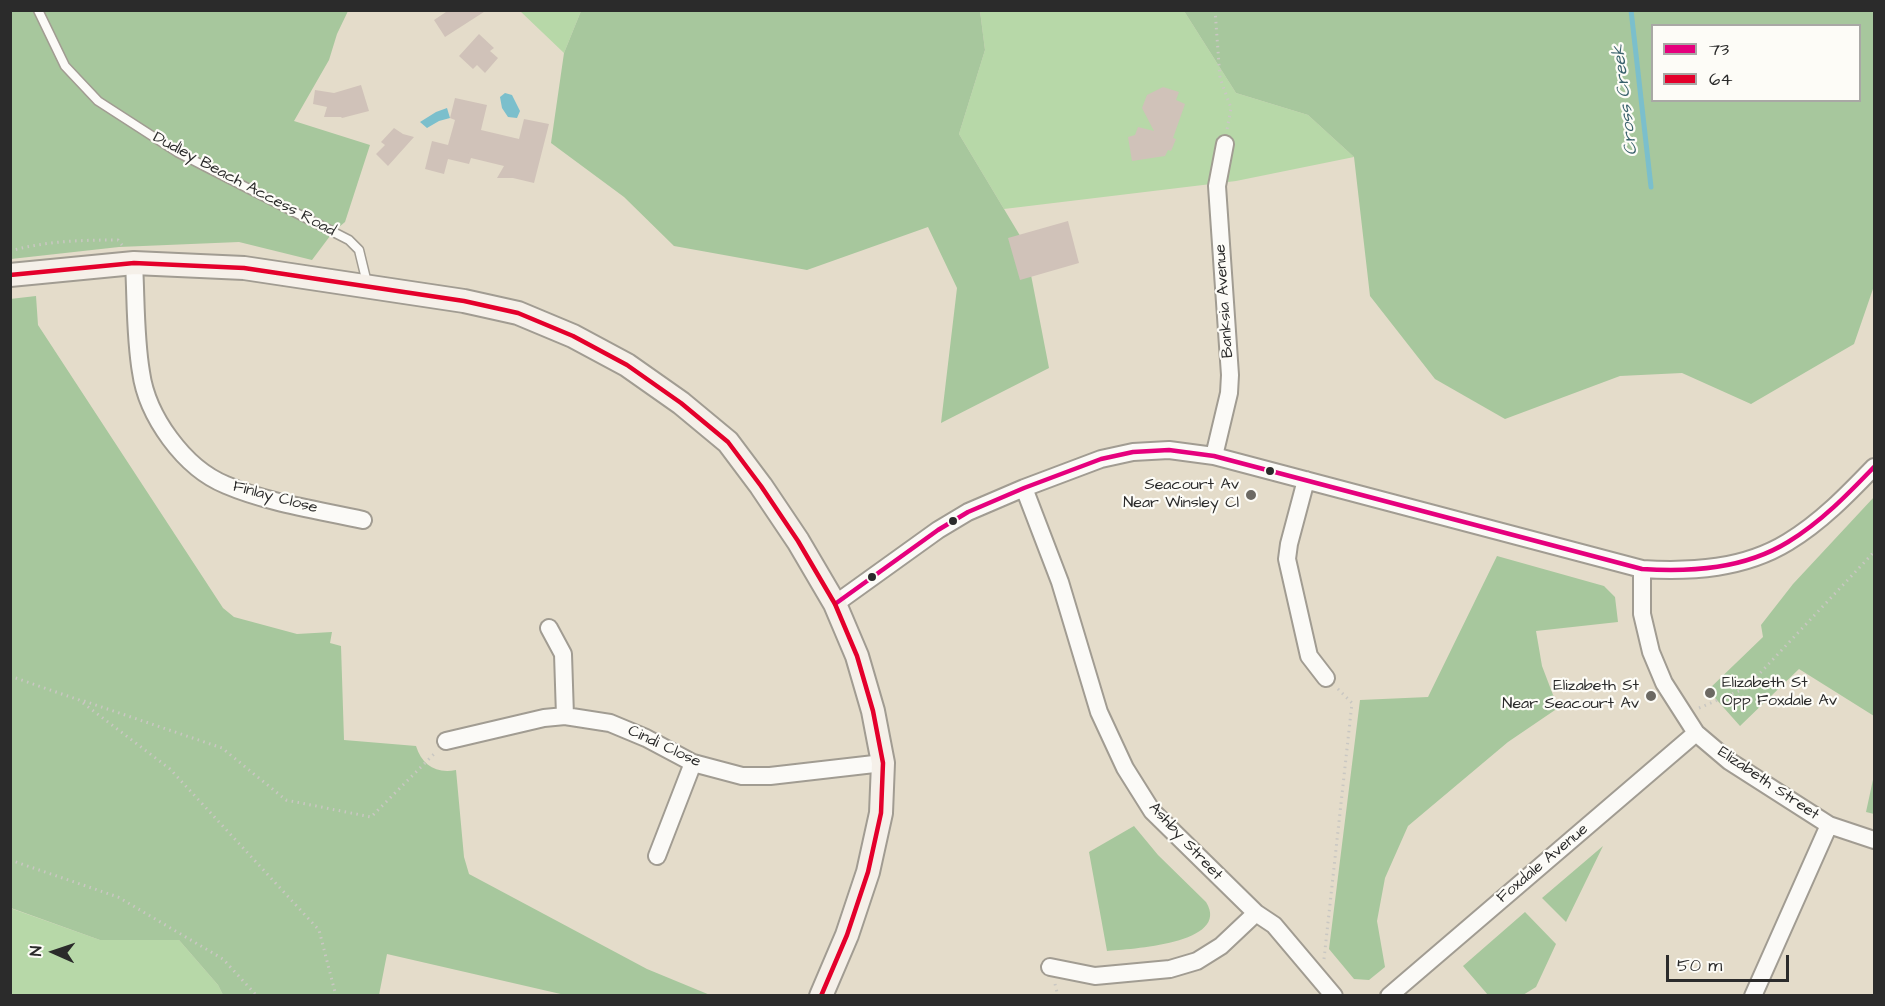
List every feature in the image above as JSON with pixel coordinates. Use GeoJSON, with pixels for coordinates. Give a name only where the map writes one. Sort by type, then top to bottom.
{"type":"FeatureCollection","features":[{"type":"Feature","properties":{"kind":"main road"},"geometry":{"type":"LineString","coordinates":[[10,275],[134,263],[244,268],[464,301],[518,313],[573,336],[627,365],[681,403],[728,442],[798,541],[835,604],[857,656],[873,711],[883,763],[881,813],[868,872],[847,935],[821,996]]}},
{"type":"Feature","properties":{"kind":"street","name":"Banksia Avenue"},"geometry":{"type":"LineString","coordinates":[[1214,456],[1230,384],[1217,186],[1225,144]]}},
{"type":"Feature","properties":{"kind":"street","name":"Finlay Close"},"geometry":{"type":"LineString","coordinates":[[134,263],[141,374],[151,409],[165,433],[190,462],[223,484],[253,495],[363,520]]}},
{"type":"Feature","properties":{"kind":"street"},"geometry":{"type":"LineString","coordinates":[[835,604],[938,530],[968,512],[1101,459],[1133,452],[1169,450],[1214,456],[1642,568],[1671,571],[1707,569],[1747,560],[1788,542],[1832,509],[1875,467]]}},
{"type":"Feature","properties":{"kind":"street"},"geometry":{"type":"LineString","coordinates":[[1306,480],[1287,559],[1309,656],[1326,678]]}},
{"type":"Feature","properties":{"kind":"street","name":"Ashby Street"},"geometry":{"type":"LineString","coordinates":[[1024,488],[1060,582],[1099,712],[1125,768],[1152,811],[1256,913],[1274,925],[1334,996]]}},
{"type":"Feature","properties":{"kind":"street","name":"Elizabeth Street"},"geometry":{"type":"LineString","coordinates":[[1642,568],[1642,614],[1651,652],[1664,683],[1696,734],[1729,761],[1829,825],[1875,840]]}},
{"type":"Feature","properties":{"kind":"street"},"geometry":{"type":"LineString","coordinates":[[549,628],[563,654],[565,716]]}},
{"type":"Feature","properties":{"kind":"street","name":"Cindi Close"},"geometry":{"type":"LineString","coordinates":[[446,741],[544,718],[565,716],[610,723],[646,738],[693,764],[742,776],[770,776],[883,763]]}},
{"type":"Feature","properties":{"kind":"street","name":"Foxdale Avenue"},"geometry":{"type":"LineString","coordinates":[[1389,996],[1696,734]]}},
{"type":"Feature","properties":{"kind":"street"},"geometry":{"type":"LineString","coordinates":[[657,856],[693,764]]}},
{"type":"Feature","properties":{"kind":"street"},"geometry":{"type":"LineString","coordinates":[[1753,996],[1829,825]]}},
{"type":"Feature","properties":{"kind":"street"},"geometry":{"type":"LineString","coordinates":[[1050,967],[1095,976],[1170,969],[1197,961],[1221,946],[1256,913]]}},
{"type":"Feature","properties":{"kind":"lane","name":"Dudley Beach Access Road"},"geometry":{"type":"LineString","coordinates":[[38,10],[65,66],[98,101],[177,152],[349,240],[359,250],[368,286]]}},
{"type":"Feature","properties":{"kind":"path"},"geometry":{"type":"LineString","coordinates":[[1215,10],[1220,78],[1231,108],[1225,144]]}},
{"type":"Feature","properties":{"kind":"path"},"geometry":{"type":"LineString","coordinates":[[10,251],[35,244],[118,240],[134,263]]}},
{"type":"Feature","properties":{"kind":"path"},"geometry":{"type":"LineString","coordinates":[[1683,715],[1746,688],[1875,552]]}},
{"type":"Feature","properties":{"kind":"path"},"geometry":{"type":"LineString","coordinates":[[10,676],[222,747],[286,800],[371,817],[446,741]]}},
{"type":"Feature","properties":{"kind":"path"},"geometry":{"type":"LineString","coordinates":[[1322,981],[1352,703],[1326,678]]}},
{"type":"Feature","properties":{"kind":"path"},"geometry":{"type":"LineString","coordinates":[[79,700],[170,769],[319,930],[336,996]]}},
{"type":"Feature","properties":{"kind":"path"},"geometry":{"type":"LineString","coordinates":[[10,860],[118,897],[223,959],[257,996]]}},
{"type":"Feature","properties":{"kind":"green space"},"geometry":{"type":"Polygon","coordinates":[[[10,11],[348,11],[337,34],[329,60],[294,121],[370,145],[345,222],[333,232],[312,260],[239,242],[119,247],[11,259],[10,11]]]}},
{"type":"Feature","properties":{"kind":"green space"},"geometry":{"type":"Polygon","coordinates":[[[520,11],[581,11],[564,53],[520,11]]]}},
{"type":"Feature","properties":{"kind":"green space"},"geometry":{"type":"Polygon","coordinates":[[[581,11],[980,11],[985,50],[959,134],[1025,244],[1049,368],[941,423],[957,288],[928,227],[807,270],[674,246],[624,197],[551,143],[564,53],[581,11]]]}},
{"type":"Feature","properties":{"kind":"green space"},"geometry":{"type":"Polygon","coordinates":[[[980,11],[1184,11],[1236,93],[1308,115],[1354,157],[1236,181],[1004,209],[959,134],[985,50],[980,11]]]}},
{"type":"Feature","properties":{"kind":"green space"},"geometry":{"type":"Polygon","coordinates":[[[1184,11],[1874,11],[1874,286],[1854,344],[1751,404],[1682,373],[1620,376],[1505,419],[1435,379],[1370,296],[1354,157],[1308,115],[1236,93],[1184,11]]]}},
{"type":"Feature","properties":{"kind":"green space"},"geometry":{"type":"Polygon","coordinates":[[[36,296],[38,325],[223,608],[234,617],[297,634],[332,632],[330,643],[341,646],[344,740],[416,746],[422,758],[431,767],[442,771],[456,770],[464,857],[469,874],[647,969],[710,995],[565,995],[387,954],[379,995],[223,995],[218,985],[179,940],[100,940],[11,908],[10,299],[36,296]]]}},
{"type":"Feature","properties":{"kind":"green space"},"geometry":{"type":"Polygon","coordinates":[[[1874,497],[1874,716],[1799,669],[1740,726],[1708,690],[1763,637],[1761,625],[1793,584],[1874,497]]]}},
{"type":"Feature","properties":{"kind":"green space"},"geometry":{"type":"Polygon","coordinates":[[[1497,556],[1604,586],[1615,597],[1618,622],[1536,631],[1542,666],[1558,708],[1508,742],[1408,826],[1385,878],[1377,921],[1385,967],[1369,980],[1354,979],[1329,949],[1360,700],[1428,697],[1497,556]]]}},
{"type":"Feature","properties":{"kind":"green space"},"geometry":{"type":"Polygon","coordinates":[[[1874,775],[1874,814],[1866,812],[1874,775]]]}},
{"type":"Feature","properties":{"kind":"green space"},"geometry":{"type":"Polygon","coordinates":[[[1134,826],[1158,855],[1206,902],[1210,916],[1205,927],[1174,942],[1107,951],[1089,852],[1134,826]]]}},
{"type":"Feature","properties":{"kind":"green space"},"geometry":{"type":"Polygon","coordinates":[[[1603,846],[1566,922],[1542,898],[1603,846]]]}},
{"type":"Feature","properties":{"kind":"green space"},"geometry":{"type":"Polygon","coordinates":[[[10,908],[100,940],[179,940],[218,985],[223,995],[11,996],[10,908]]]}},
{"type":"Feature","properties":{"kind":"green space"},"geometry":{"type":"Polygon","coordinates":[[[1525,912],[1556,944],[1536,987],[1523,995],[1488,995],[1463,966],[1525,912]]]}},
{"type":"Feature","properties":{"kind":"water"},"geometry":{"type":"Polygon","coordinates":[[[505,93],[512,95],[520,111],[517,118],[508,117],[502,108],[500,97],[505,93]]]}},
{"type":"Feature","properties":{"kind":"water"},"geometry":{"type":"Polygon","coordinates":[[[447,108],[450,118],[427,128],[420,122],[436,112],[447,108]]]}},
{"type":"Feature","properties":{"kind":"building"},"geometry":{"type":"Polygon","coordinates":[[[449,10],[487,10],[445,37],[434,20],[449,10]]]}},
{"type":"Feature","properties":{"kind":"building"},"geometry":{"type":"Polygon","coordinates":[[[479,34],[494,48],[490,51],[498,58],[485,73],[477,65],[473,69],[459,56],[479,34]]]}},
{"type":"Feature","properties":{"kind":"building"},"geometry":{"type":"Polygon","coordinates":[[[361,85],[369,111],[342,118],[324,117],[327,107],[313,104],[315,90],[334,93],[361,85]]]}},
{"type":"Feature","properties":{"kind":"building"},"geometry":{"type":"Polygon","coordinates":[[[1163,87],[1179,92],[1176,100],[1185,104],[1171,151],[1168,150],[1165,156],[1132,161],[1128,137],[1135,135],[1138,127],[1154,131],[1142,108],[1147,95],[1163,87]]]}},
{"type":"Feature","properties":{"kind":"building"},"geometry":{"type":"Polygon","coordinates":[[[455,98],[487,105],[481,130],[519,139],[524,119],[549,124],[534,183],[513,178],[497,178],[504,166],[471,158],[469,164],[448,159],[444,174],[425,169],[432,141],[448,145],[455,120],[450,118],[455,98]]]}},
{"type":"Feature","properties":{"kind":"building"},"geometry":{"type":"Polygon","coordinates":[[[394,128],[414,137],[388,166],[376,154],[385,145],[381,142],[394,128]]]}},
{"type":"Feature","properties":{"kind":"building"},"geometry":{"type":"Polygon","coordinates":[[[1068,221],[1079,263],[1020,280],[1008,238],[1068,221]]]}},
{"type":"Feature","properties":{"kind":"waterway","name":"Cross Creek"},"geometry":{"type":"LineString","coordinates":[[1631,10],[1651,187]]}},
{"type":"Feature","properties":{"kind":"transit line","name":"64"},"geometry":{"type":"LineString","coordinates":[[10,275],[134,263],[244,268],[464,301],[518,313],[573,336],[627,365],[681,403],[728,442],[798,541],[835,604],[857,656],[873,711],[883,763],[881,813],[868,872],[847,935],[821,996]]}},
{"type":"Feature","properties":{"kind":"transit line","name":"73"},"geometry":{"type":"LineString","coordinates":[[835,604],[938,530],[968,512],[1101,459],[1133,452],[1169,450],[1214,456],[1642,569],[1661,570],[1717,567],[1754,558],[1771,551],[1823,517],[1874,467]]}},
{"type":"Feature","properties":{"kind":"place","name":"Seacourt Av Near Winsley Cl"},"geometry":{"type":"Point","coordinates":[1251,495]}},
{"type":"Feature","properties":{"kind":"place","name":"Elizabeth St Opp Foxdale Av"},"geometry":{"type":"Point","coordinates":[1710,693]}},
{"type":"Feature","properties":{"kind":"place","name":"Elizabeth St Near Seacourt Av"},"geometry":{"type":"Point","coordinates":[1651,696]}}]}
